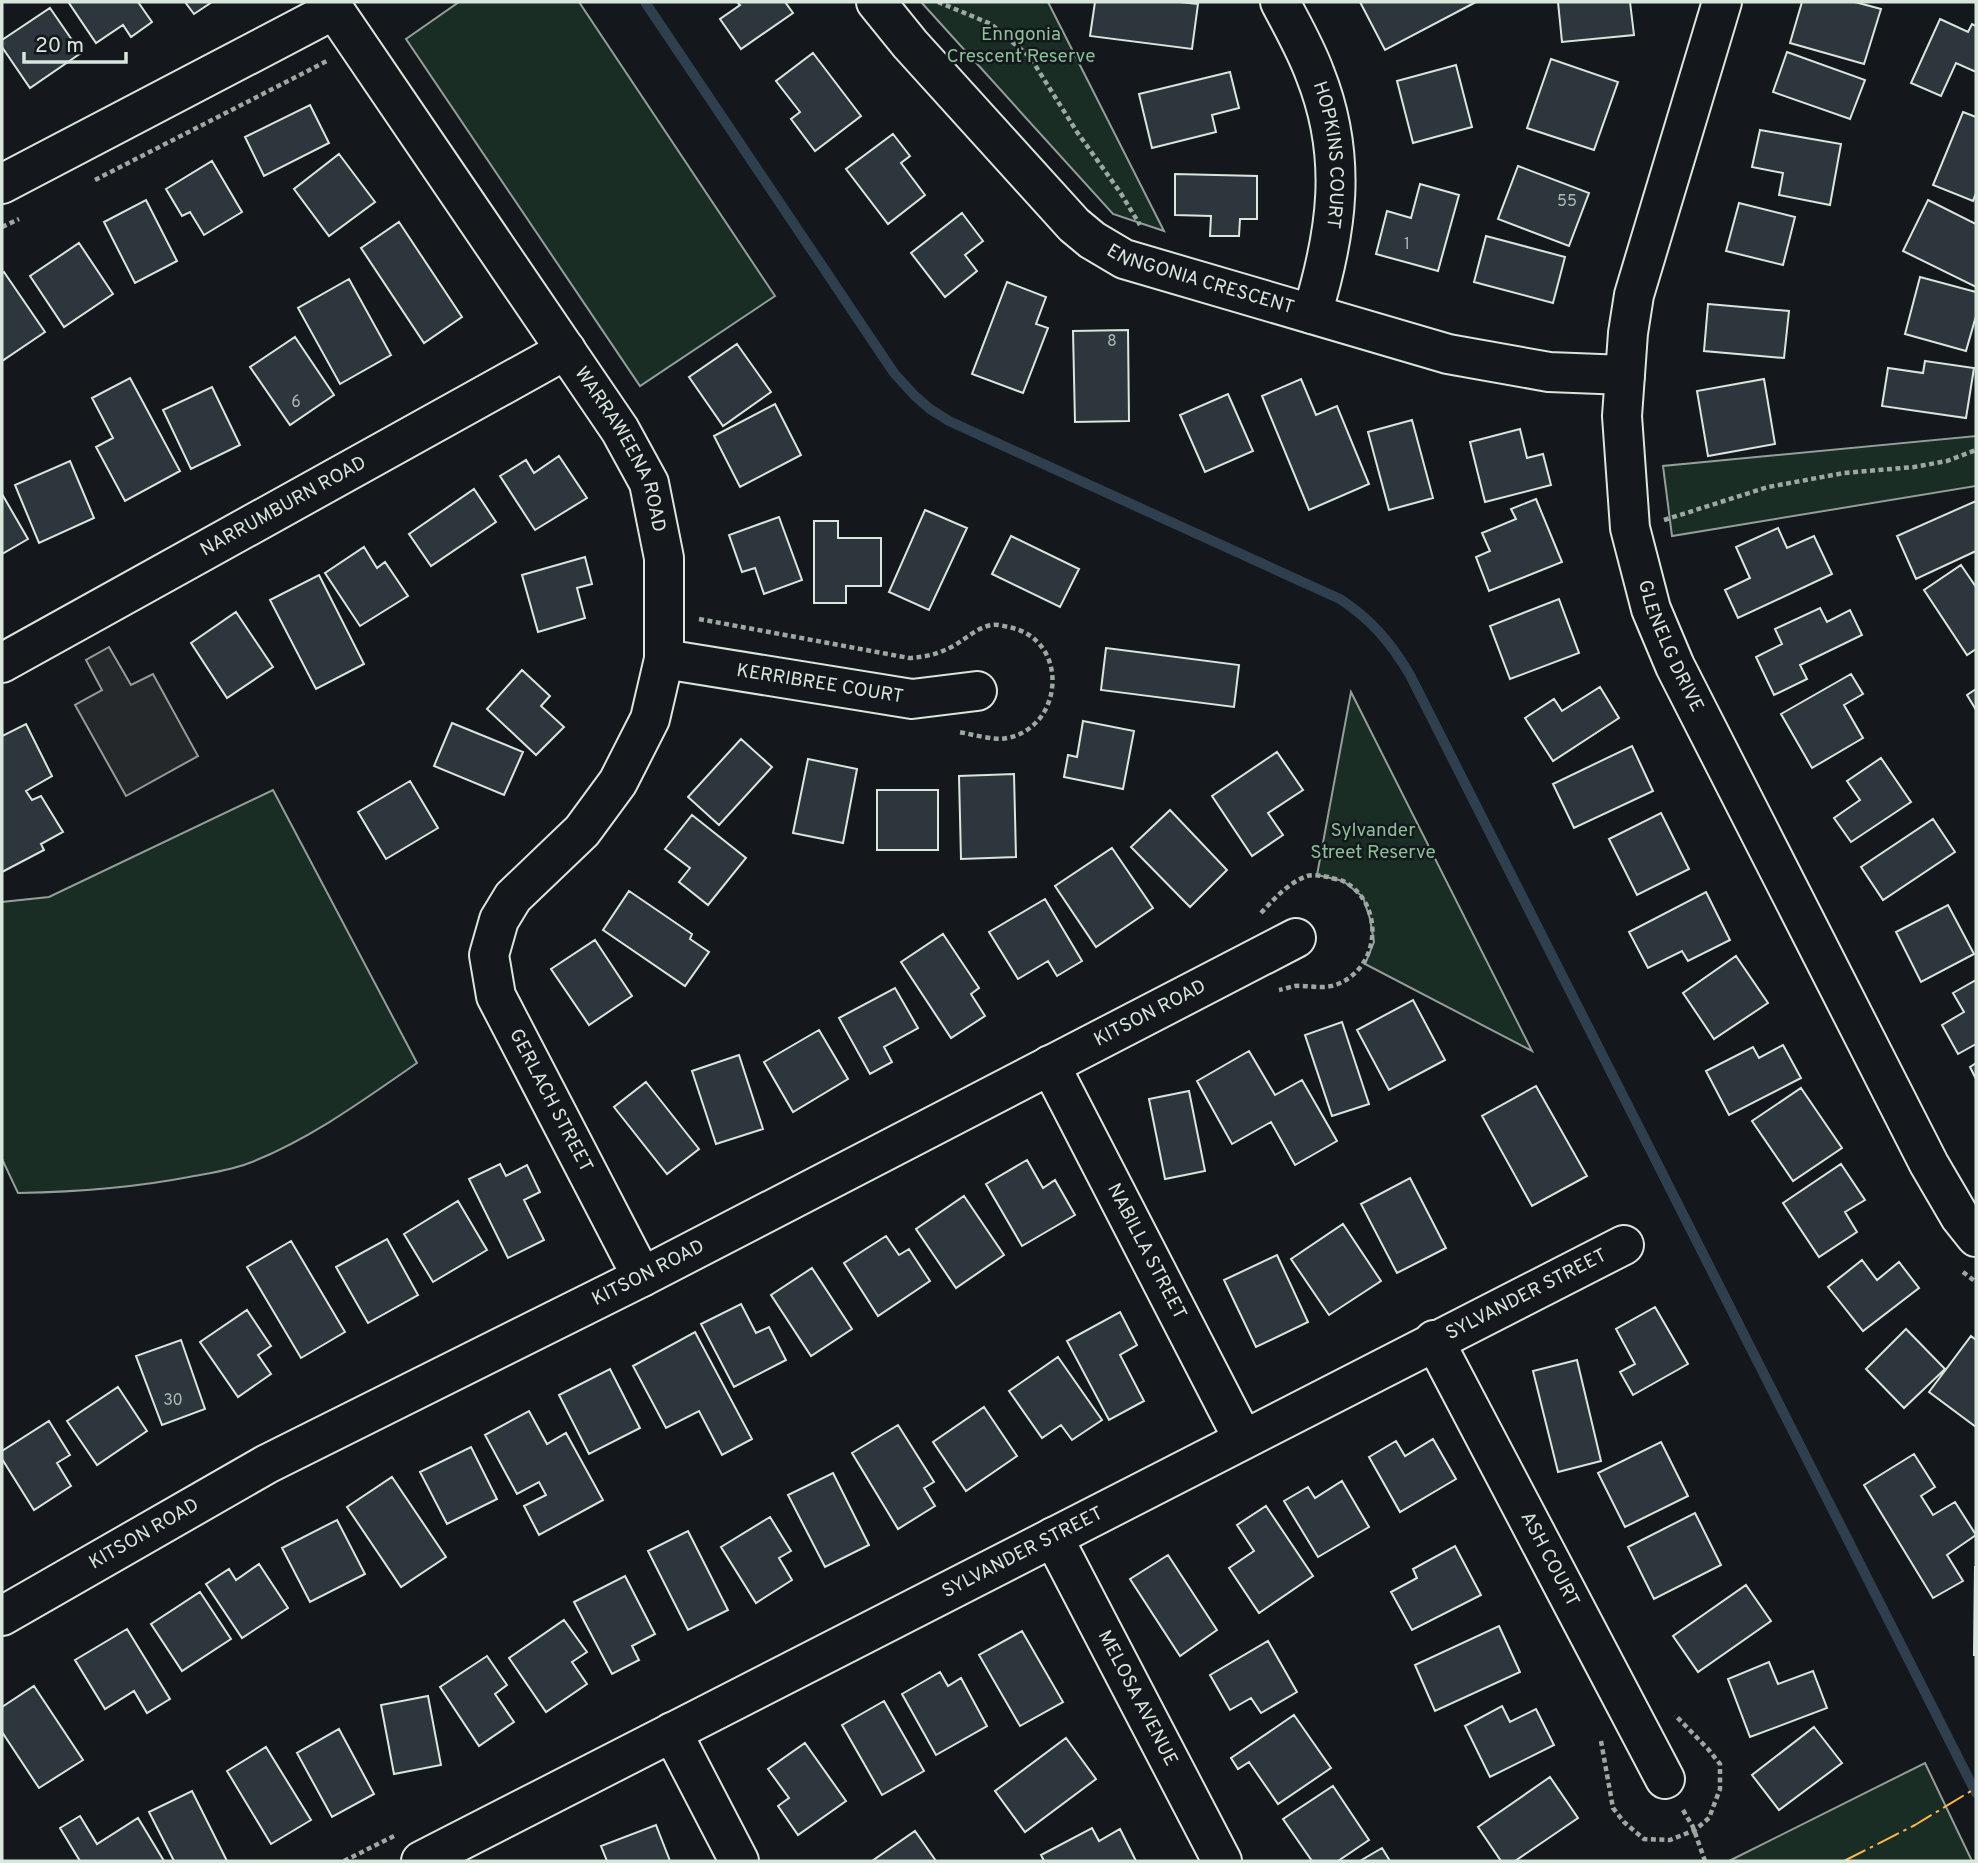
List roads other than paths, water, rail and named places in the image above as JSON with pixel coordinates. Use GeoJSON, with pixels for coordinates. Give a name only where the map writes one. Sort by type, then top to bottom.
{"type":"FeatureCollection","features":[{"type":"Feature","properties":{"kind":"street","name":"ENNGONIA CRESCENT"},"geometry":{"type":"LineString","coordinates":[[876,2],[947,86],[1051,200],[1092,240],[1124,259],[1406,343],[1481,361],[1549,372],[1625,375]]}},
{"type":"Feature","properties":{"kind":"street","name":"HOPKINS COURT"},"geometry":{"type":"LineString","coordinates":[[1280,2],[1316,75],[1333,143],[1336,206],[1333,234],[1312,314]]}},
{"type":"Feature","properties":{"kind":"street","name":"GLENELG DRIVE"},"geometry":{"type":"LineString","coordinates":[[1722,2],[1637,284],[1628,333],[1622,416],[1647,524],[1651,609],[1675,666],[1929,1164],[1960,1217],[1976,1237]]}},
{"type":"Feature","properties":{"kind":"street"},"geometry":{"type":"LineString","coordinates":[[2,184],[325,11]]}},
{"type":"Feature","properties":{"kind":"street","name":"WARRAWEENA ROAD"},"geometry":{"type":"LineString","coordinates":[[325,11],[566,349],[620,430],[649,483],[664,558],[678,662],[618,782],[582,831],[513,897],[499,919]]}},
{"type":"Feature","properties":{"kind":"street","name":"NARRUMBURN ROAD"},"geometry":{"type":"LineString","coordinates":[[2,663],[566,349]]}},
{"type":"Feature","properties":{"kind":"street","name":"KERRIBREE COURT"},"geometry":{"type":"LineString","coordinates":[[678,662],[912,699],[977,691]]}},
{"type":"Feature","properties":{"kind":"street","name":"GERLACH STREET"},"geometry":{"type":"LineString","coordinates":[[499,919],[489,955],[496,996],[642,1276]]}},
{"type":"Feature","properties":{"kind":"street","name":"KITSON ROAD"},"geometry":{"type":"LineString","coordinates":[[2,1616],[267,1464],[642,1276],[1296,939]]}},
{"type":"Feature","properties":{"kind":"street","name":"NABILLA STREET"},"geometry":{"type":"LineString","coordinates":[[1050,1065],[1243,1439]]}},
{"type":"Feature","properties":{"kind":"street","name":"SYLVANDER STREET"},"geometry":{"type":"LineString","coordinates":[[421,1861],[1624,1245]]}},
{"type":"Feature","properties":{"kind":"street","name":"ASH COURT"},"geometry":{"type":"LineString","coordinates":[[1434,1340],[1665,1779]]}},
{"type":"Feature","properties":{"kind":"street","name":"MELOSA AVENUE"},"geometry":{"type":"LineString","coordinates":[[1053,1536],[1222,1861]]}},
{"type":"Feature","properties":{"kind":"street"},"geometry":{"type":"LineString","coordinates":[[672,1732],[739,1861]]}},
{"type":"Feature","properties":{"kind":"waterway"},"geometry":{"type":"LineString","coordinates":[[645,2],[894,373],[915,396],[949,421],[1340,599],[1371,624],[1396,653],[1410,675],[1976,1793]]}},
{"type":"Feature","properties":{"kind":"park label","name":"Enngonia Crescent Reserve"},"geometry":{"type":"Point","coordinates":[1021,46]}},
{"type":"Feature","properties":{"kind":"park label","name":"Sylvander Street Reserve"},"geometry":{"type":"Point","coordinates":[1373,842]}}]}
